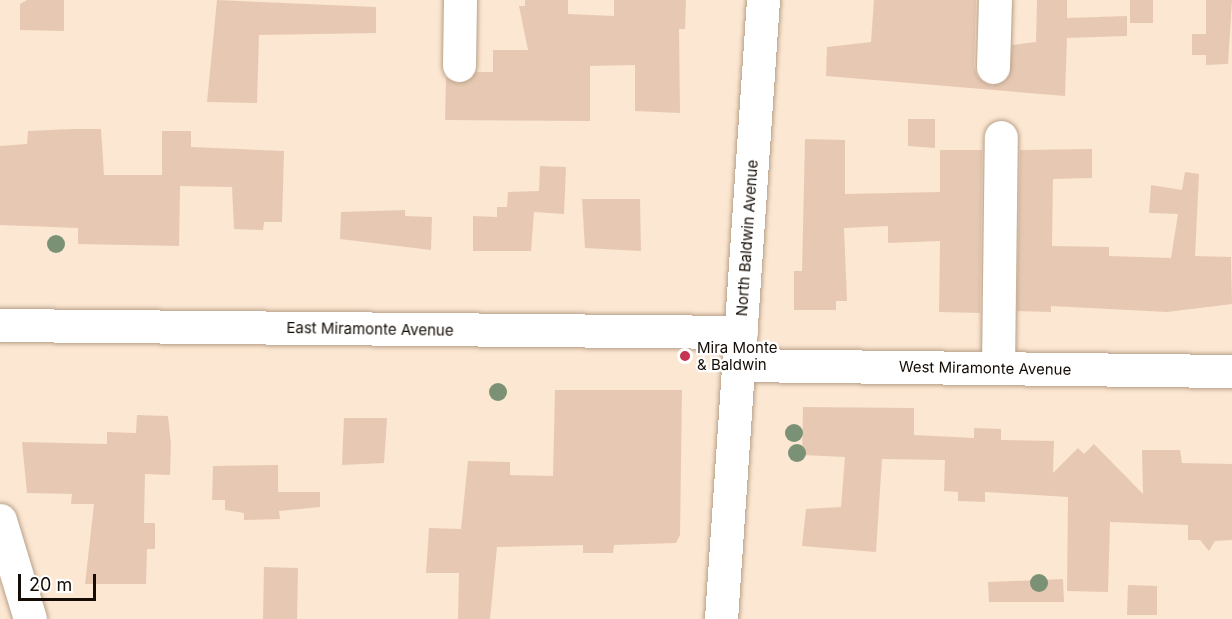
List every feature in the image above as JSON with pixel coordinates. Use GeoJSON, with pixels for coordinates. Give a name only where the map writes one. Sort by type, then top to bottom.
{"type":"FeatureCollection","features":[{"type":"Feature","properties":{"kind":"street"},"geometry":{"type":"LineString","coordinates":[[459,65],[460,0]]}},
{"type":"Feature","properties":{"kind":"street","name":"North Baldwin Avenue"},"geometry":{"type":"LineString","coordinates":[[721,619],[763,0]]}},
{"type":"Feature","properties":{"kind":"street"},"geometry":{"type":"LineString","coordinates":[[993,67],[994,0]]}},
{"type":"Feature","properties":{"kind":"street"},"geometry":{"type":"LineString","coordinates":[[1000,137],[1004,369]]}},
{"type":"Feature","properties":{"kind":"street"},"geometry":{"type":"LineString","coordinates":[[1004,369],[1011,301],[1014,201]]}},
{"type":"Feature","properties":{"kind":"street","name":"East Miramonte Avenue"},"geometry":{"type":"LineString","coordinates":[[0,325],[741,332]]}},
{"type":"Feature","properties":{"kind":"street","name":"West Miramonte Avenue"},"geometry":{"type":"LineString","coordinates":[[738,365],[1232,371]]}},
{"type":"Feature","properties":{"kind":"street"},"geometry":{"type":"LineString","coordinates":[[0,520],[30,619]]}},
{"type":"Feature","properties":{"kind":"building"},"geometry":{"type":"Polygon","coordinates":[[[27,0],[64,0],[64,31],[20,30],[20,4],[27,0]]]}},
{"type":"Feature","properties":{"kind":"building"},"geometry":{"type":"Polygon","coordinates":[[[217,0],[376,7],[376,33],[259,35],[257,103],[207,102],[217,0]]]}},
{"type":"Feature","properties":{"kind":"building"},"geometry":{"type":"Polygon","coordinates":[[[525,0],[568,0],[568,14],[614,16],[614,0],[686,0],[685,29],[679,29],[680,113],[635,111],[635,65],[590,66],[590,121],[445,120],[446,77],[459,84],[476,72],[493,72],[493,50],[528,50],[519,6],[525,6],[525,0]]]}},
{"type":"Feature","properties":{"kind":"building"},"geometry":{"type":"Polygon","coordinates":[[[874,0],[976,0],[974,67],[977,76],[992,86],[1009,76],[1012,45],[1036,42],[1037,0],[1067,0],[1067,18],[1127,16],[1127,36],[1067,38],[1065,96],[826,76],[827,47],[871,42],[874,0]]]}},
{"type":"Feature","properties":{"kind":"building"},"geometry":{"type":"Polygon","coordinates":[[[1130,0],[1153,0],[1153,23],[1130,23],[1130,0]]]}},
{"type":"Feature","properties":{"kind":"building"},"geometry":{"type":"Polygon","coordinates":[[[1206,0],[1232,0],[1228,64],[1206,65],[1206,55],[1192,55],[1192,34],[1206,34],[1206,0]]]}},
{"type":"Feature","properties":{"kind":"building"},"geometry":{"type":"Polygon","coordinates":[[[908,119],[935,119],[935,148],[908,146],[908,119]]]}},
{"type":"Feature","properties":{"kind":"building"},"geometry":{"type":"Polygon","coordinates":[[[101,129],[104,175],[162,175],[162,131],[191,131],[191,147],[284,151],[282,222],[264,222],[263,230],[234,229],[232,187],[180,186],[179,246],[78,244],[78,228],[0,225],[0,146],[27,144],[28,131],[101,129]]]}},
{"type":"Feature","properties":{"kind":"building"},"geometry":{"type":"Polygon","coordinates":[[[805,139],[845,140],[845,194],[940,192],[940,150],[982,150],[980,313],[939,312],[940,241],[888,243],[888,226],[844,228],[847,301],[836,301],[836,310],[794,310],[794,271],[802,271],[805,139]]]}},
{"type":"Feature","properties":{"kind":"building"},"geometry":{"type":"Polygon","coordinates":[[[1092,149],[1092,178],[1053,179],[1052,246],[1109,247],[1109,256],[1171,258],[1178,214],[1149,213],[1151,185],[1182,190],[1185,172],[1199,174],[1195,256],[1231,257],[1232,304],[1167,312],[1051,306],[1051,312],[1017,311],[1020,150],[1092,149]]]}},
{"type":"Feature","properties":{"kind":"building"},"geometry":{"type":"Polygon","coordinates":[[[540,166],[566,167],[564,214],[534,212],[531,251],[473,251],[473,216],[497,217],[497,207],[507,207],[508,192],[539,191],[540,166]]]}},
{"type":"Feature","properties":{"kind":"building"},"geometry":{"type":"Polygon","coordinates":[[[582,199],[640,199],[641,251],[585,248],[582,199]]]}},
{"type":"Feature","properties":{"kind":"building"},"geometry":{"type":"Polygon","coordinates":[[[405,210],[405,216],[432,217],[431,250],[340,239],[341,212],[405,210]]]}},
{"type":"Feature","properties":{"kind":"building"},"geometry":{"type":"Polygon","coordinates":[[[555,390],[682,390],[680,535],[676,543],[614,545],[613,553],[583,553],[583,545],[497,547],[490,619],[458,619],[459,573],[426,573],[429,528],[461,529],[468,461],[510,462],[510,475],[553,476],[555,390]]]}},
{"type":"Feature","properties":{"kind":"building"},"geometry":{"type":"Polygon","coordinates":[[[803,407],[914,408],[914,435],[974,438],[974,428],[1001,429],[1001,440],[1054,441],[1053,473],[1078,448],[1084,454],[1094,444],[1143,494],[1142,450],[1180,450],[1182,463],[1232,464],[1232,540],[1215,541],[1209,551],[1200,540],[1188,540],[1188,525],[1110,522],[1108,592],[1067,591],[1068,497],[985,492],[985,502],[958,501],[958,492],[944,491],[945,460],[882,459],[876,552],[802,546],[806,509],[841,507],[845,457],[802,455],[803,407]]]}},
{"type":"Feature","properties":{"kind":"building"},"geometry":{"type":"Polygon","coordinates":[[[137,415],[168,416],[171,444],[170,475],[145,474],[144,523],[155,523],[155,549],[147,549],[146,584],[85,584],[94,504],[71,504],[72,494],[27,493],[22,442],[107,444],[107,432],[136,433],[137,415]]]}},
{"type":"Feature","properties":{"kind":"building"},"geometry":{"type":"Polygon","coordinates":[[[344,418],[387,418],[384,463],[342,465],[344,418]]]}},
{"type":"Feature","properties":{"kind":"building"},"geometry":{"type":"Polygon","coordinates":[[[278,465],[278,492],[320,492],[320,507],[279,511],[280,519],[244,520],[244,513],[225,510],[225,500],[212,500],[213,466],[278,465]]]}},
{"type":"Feature","properties":{"kind":"building"},"geometry":{"type":"Polygon","coordinates":[[[264,567],[298,568],[297,619],[263,619],[264,567]]]}},
{"type":"Feature","properties":{"kind":"building"},"geometry":{"type":"Polygon","coordinates":[[[1063,579],[1064,602],[989,602],[988,582],[1063,579]]]}},
{"type":"Feature","properties":{"kind":"building"},"geometry":{"type":"Polygon","coordinates":[[[1128,585],[1157,586],[1157,615],[1127,615],[1128,585]]]}},
{"type":"Feature","properties":{"kind":"place","name":"Mira Monte & Baldwin"},"geometry":{"type":"Point","coordinates":[685,356]}}]}
